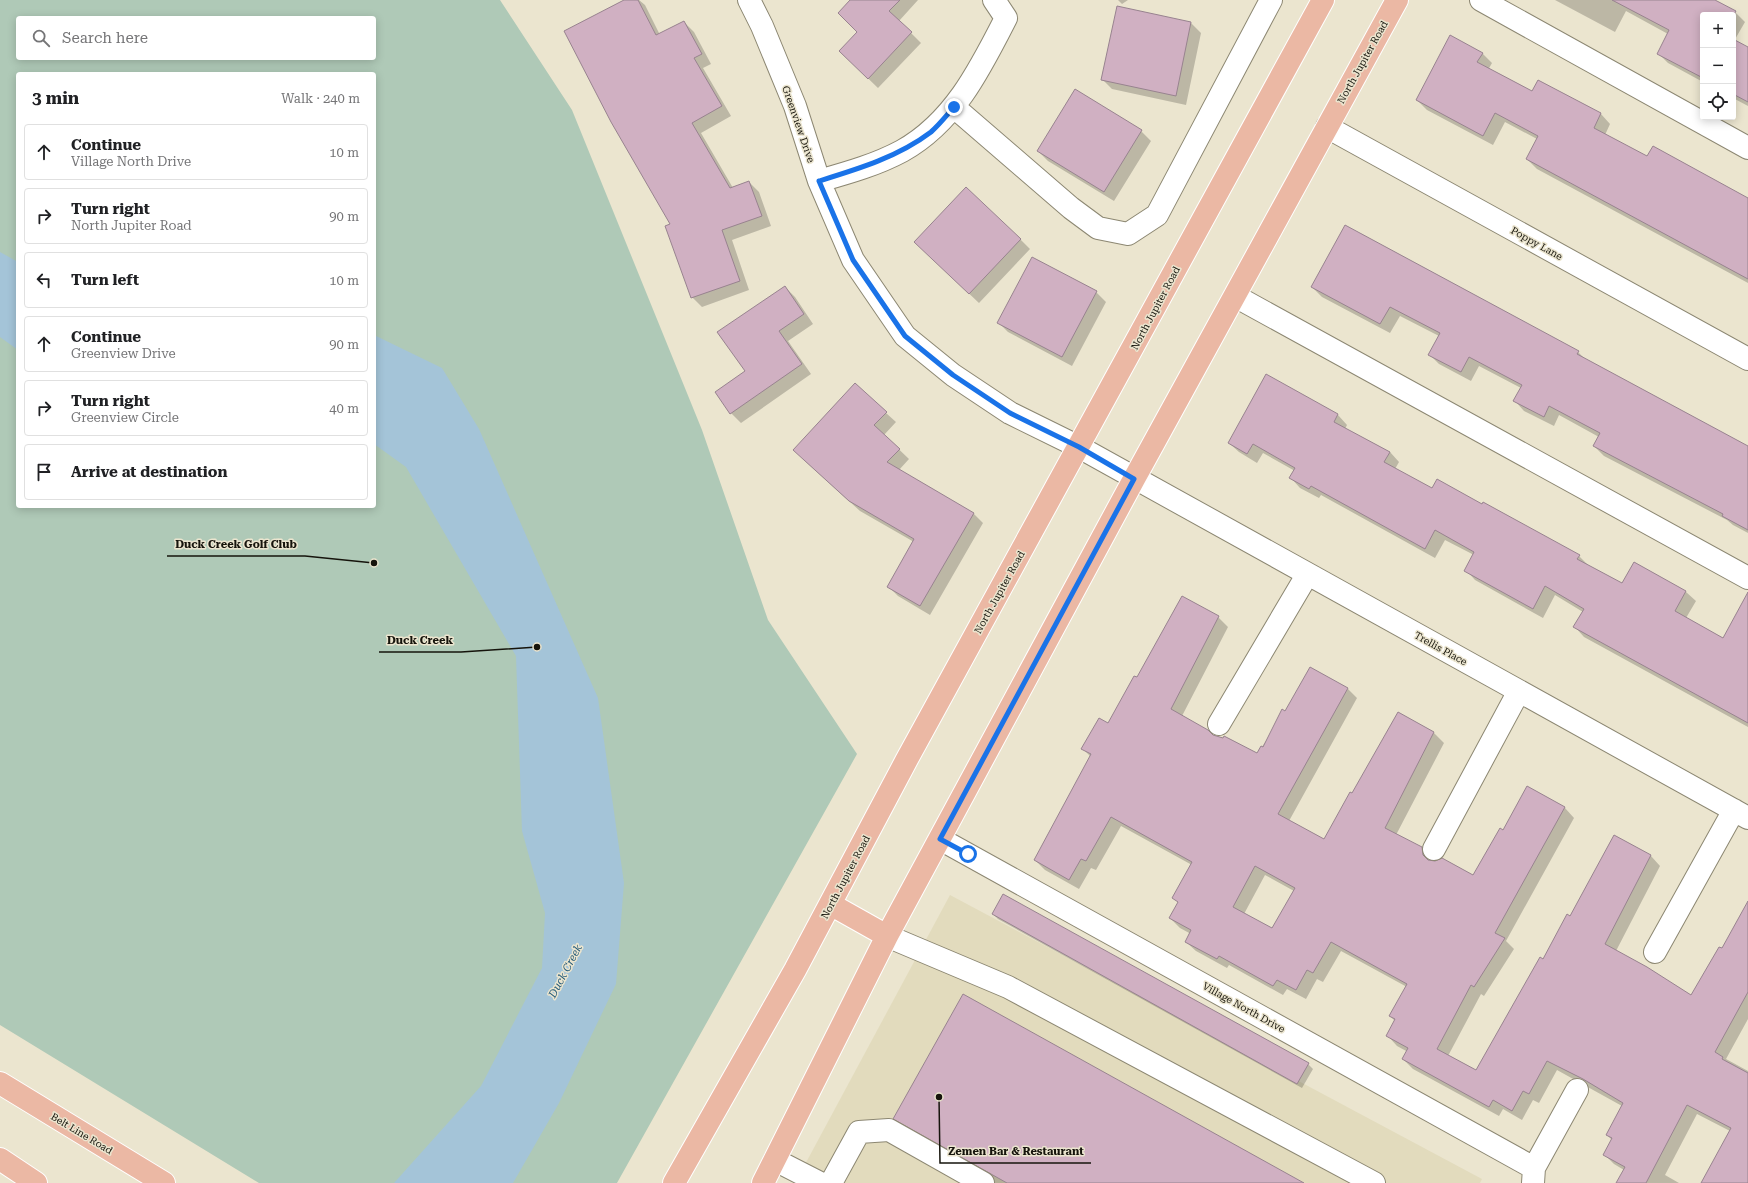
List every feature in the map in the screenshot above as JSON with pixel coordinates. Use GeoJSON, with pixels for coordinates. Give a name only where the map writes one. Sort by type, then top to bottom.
{"type":"FeatureCollection","features":[{"type":"Feature","properties":{"kind":"main road","name":"North Jupiter Road"},"geometry":{"type":"LineString","coordinates":[[674,1183],[795,970],[906,761],[1323,0]]}},
{"type":"Feature","properties":{"kind":"main road","name":"North Jupiter Road"},"geometry":{"type":"LineString","coordinates":[[763,1183],[887,936],[1134,479],[1397,0]]}},
{"type":"Feature","properties":{"kind":"main road"},"geometry":{"type":"LineString","coordinates":[[830,904],[887,936]]}},
{"type":"Feature","properties":{"kind":"main road","name":"Belt Line Road"},"geometry":{"type":"LineString","coordinates":[[0,1083],[164,1183]]}},
{"type":"Feature","properties":{"kind":"main road"},"geometry":{"type":"LineString","coordinates":[[0,1159],[36,1183]]}},
{"type":"Feature","properties":{"kind":"street","name":"Greenview Drive"},"geometry":{"type":"LineString","coordinates":[[749,0],[762,26],[795,106],[819,181],[853,260],[905,336],[953,375],[1010,413],[1079,447],[1134,479]]}},
{"type":"Feature","properties":{"kind":"street"},"geometry":{"type":"LineString","coordinates":[[819,181],[866,167],[902,151],[932,131],[954,107],[980,67],[1006,18],[994,0]]}},
{"type":"Feature","properties":{"kind":"street"},"geometry":{"type":"LineString","coordinates":[[954,107],[1071,208],[1098,228],[1128,234],[1157,215],[1271,0]]}},
{"type":"Feature","properties":{"kind":"street"},"geometry":{"type":"LineString","coordinates":[[1481,0],[1748,148]]}},
{"type":"Feature","properties":{"kind":"street","name":"Poppy Lane"},"geometry":{"type":"LineString","coordinates":[[1327,127],[1748,359]]}},
{"type":"Feature","properties":{"kind":"street"},"geometry":{"type":"LineString","coordinates":[[1235,296],[1748,578]]}},
{"type":"Feature","properties":{"kind":"street","name":"Trellis Place"},"geometry":{"type":"LineString","coordinates":[[1134,479],[1741,814]]}},
{"type":"Feature","properties":{"kind":"street"},"geometry":{"type":"LineString","coordinates":[[1219,724],[1307,574]]}},
{"type":"Feature","properties":{"kind":"street"},"geometry":{"type":"LineString","coordinates":[[1434,849],[1519,691]]}},
{"type":"Feature","properties":{"kind":"street"},"geometry":{"type":"LineString","coordinates":[[1655,952],[1741,814]]}},
{"type":"Feature","properties":{"kind":"street","name":"Village North Drive"},"geometry":{"type":"LineString","coordinates":[[940,839],[1534,1175]]}},
{"type":"Feature","properties":{"kind":"street"},"geometry":{"type":"LineString","coordinates":[[887,936],[1008,987],[1374,1183]]}},
{"type":"Feature","properties":{"kind":"street"},"geometry":{"type":"LineString","coordinates":[[1534,1175],[1577,1090]]}},
{"type":"Feature","properties":{"kind":"street"},"geometry":{"type":"LineString","coordinates":[[831,1183],[858,1132],[889,1130],[983,1183]]}},
{"type":"Feature","properties":{"kind":"street"},"geometry":{"type":"LineString","coordinates":[[775,1160],[820,1183]]}},
{"type":"Feature","properties":{"kind":"shaded area"},"geometry":{"type":"Polygon","coordinates":[[[950,895],[1482,1179],[1480,1183],[795,1183],[950,895]]]}},
{"type":"Feature","properties":{"kind":"green space"},"geometry":{"type":"Polygon","coordinates":[[[0,0],[500,0],[572,110],[702,430],[768,620],[857,754],[617,1183],[259,1183],[0,1025],[0,0]]]}},
{"type":"Feature","properties":{"kind":"water"},"geometry":{"type":"Polygon","coordinates":[[[0,252],[16,261],[16,349],[0,337],[0,252]]]}},
{"type":"Feature","properties":{"kind":"water"},"geometry":{"type":"Polygon","coordinates":[[[376,336],[442,368],[479,429],[598,698],[624,883],[616,984],[559,1103],[513,1183],[394,1183],[481,1086],[542,968],[545,913],[522,831],[516,656],[406,467],[376,445],[376,336]]]}},
{"type":"Feature","properties":{"kind":"building"},"geometry":{"type":"Polygon","coordinates":[[[624,0],[638,0],[656,35],[684,21],[702,54],[694,58],[722,106],[692,123],[730,188],[749,181],[762,216],[722,230],[740,281],[691,298],[665,226],[670,224],[611,122],[564,31],[624,0]]]}},
{"type":"Feature","properties":{"kind":"building"},"geometry":{"type":"Polygon","coordinates":[[[850,0],[900,0],[889,11],[912,32],[868,79],[839,51],[857,32],[838,13],[850,0]]]}},
{"type":"Feature","properties":{"kind":"building"},"geometry":{"type":"Polygon","coordinates":[[[1612,0],[1715,0],[1736,11],[1700,12],[1700,76],[1657,54],[1669,30],[1612,0]]]}},
{"type":"Feature","properties":{"kind":"building"},"geometry":{"type":"Polygon","coordinates":[[[1117,6],[1191,22],[1176,96],[1101,80],[1117,6]]]}},
{"type":"Feature","properties":{"kind":"building"},"geometry":{"type":"Polygon","coordinates":[[[1450,35],[1483,53],[1477,62],[1532,91],[1538,80],[1601,113],[1594,128],[1647,156],[1653,146],[1748,198],[1748,279],[1526,159],[1538,136],[1495,113],[1483,136],[1416,100],[1450,35]]]}},
{"type":"Feature","properties":{"kind":"building"},"geometry":{"type":"Polygon","coordinates":[[[1736,41],[1748,47],[1748,102],[1736,96],[1736,41]]]}},
{"type":"Feature","properties":{"kind":"building"},"geometry":{"type":"Polygon","coordinates":[[[1075,89],[1142,130],[1104,192],[1037,151],[1075,89]]]}},
{"type":"Feature","properties":{"kind":"building"},"geometry":{"type":"Polygon","coordinates":[[[966,187],[1021,239],[969,294],[914,242],[966,187]]]}},
{"type":"Feature","properties":{"kind":"building"},"geometry":{"type":"Polygon","coordinates":[[[1345,225],[1579,351],[1577,354],[1748,446],[1748,530],[1722,516],[1723,514],[1593,446],[1600,433],[1549,406],[1544,417],[1513,401],[1522,385],[1469,357],[1461,372],[1428,355],[1440,333],[1390,307],[1380,324],[1311,287],[1345,225]]]}},
{"type":"Feature","properties":{"kind":"building"},"geometry":{"type":"Polygon","coordinates":[[[1032,257],[1097,291],[1062,357],[997,323],[1032,257]]]}},
{"type":"Feature","properties":{"kind":"building"},"geometry":{"type":"Polygon","coordinates":[[[785,286],[804,314],[779,331],[802,364],[730,414],[715,392],[745,371],[717,332],[785,286]]]}},
{"type":"Feature","properties":{"kind":"building"},"geometry":{"type":"Polygon","coordinates":[[[1266,374],[1338,414],[1334,422],[1390,452],[1384,462],[1432,488],[1437,479],[1482,504],[1483,502],[1580,555],[1577,559],[1622,583],[1634,562],[1686,591],[1675,611],[1723,638],[1748,592],[1748,723],[1573,627],[1584,609],[1545,586],[1533,609],[1464,571],[1474,552],[1435,530],[1425,549],[1311,486],[1309,489],[1289,478],[1295,468],[1253,444],[1247,454],[1228,443],[1266,374]]]}},
{"type":"Feature","properties":{"kind":"building"},"geometry":{"type":"Polygon","coordinates":[[[855,383],[887,412],[874,425],[900,449],[887,462],[974,513],[920,606],[887,587],[914,539],[849,501],[793,450],[855,383]]]}},
{"type":"Feature","properties":{"kind":"building"},"geometry":{"type":"Polygon","coordinates":[[[1182,596],[1219,616],[1171,709],[1208,730],[1213,735],[1223,738],[1224,736],[1257,753],[1261,746],[1263,747],[1282,709],[1285,711],[1310,667],[1348,688],[1278,814],[1324,839],[1398,712],[1434,732],[1385,828],[1422,847],[1423,855],[1428,860],[1435,861],[1442,858],[1473,875],[1500,828],[1503,830],[1527,786],[1565,807],[1495,933],[1505,938],[1474,987],[1471,985],[1437,1049],[1476,1070],[1540,957],[1543,959],[1567,914],[1570,916],[1614,835],[1651,855],[1605,944],[1647,967],[1691,995],[1719,947],[1722,948],[1748,901],[1748,992],[1715,1052],[1723,1057],[1722,1059],[1748,1073],[1748,1183],[1701,1183],[1731,1128],[1687,1105],[1646,1183],[1616,1183],[1625,1167],[1603,1155],[1612,1138],[1606,1135],[1623,1103],[1583,1079],[1547,1061],[1529,1094],[1523,1091],[1512,1111],[1493,1100],[1489,1107],[1402,1059],[1408,1048],[1386,1036],[1395,1019],[1389,1016],[1407,984],[1331,942],[1313,973],[1307,970],[1296,990],[1277,980],[1273,986],[1219,956],[1217,959],[1185,942],[1191,930],[1169,918],[1178,902],[1172,898],[1192,862],[1111,817],[1086,861],[1081,859],[1069,880],[1034,860],[1091,754],[1081,749],[1099,718],[1108,723],[1134,676],[1137,677],[1182,596]],[[1255,866],[1233,907],[1272,928],[1295,888],[1255,866]]]}},
{"type":"Feature","properties":{"kind":"building"},"geometry":{"type":"Polygon","coordinates":[[[1003,894],[1309,1063],[1297,1084],[992,914],[1003,894]]]}},
{"type":"Feature","properties":{"kind":"building"},"geometry":{"type":"Polygon","coordinates":[[[963,994],[1304,1183],[1007,1183],[893,1119],[963,994]]]}},
{"type":"Feature","properties":{"kind":"place","name":"Duck Creek Golf Club"},"geometry":{"type":"Point","coordinates":[374,563]}},
{"type":"Feature","properties":{"kind":"place","name":"Duck Creek"},"geometry":{"type":"Point","coordinates":[537,647]}},
{"type":"Feature","properties":{"kind":"place","name":"Zemen Bar & Restaurant"},"geometry":{"type":"Point","coordinates":[939,1097]}},
{"type":"Feature","properties":{"kind":"route"},"geometry":{"type":"LineString","coordinates":[[954,107],[932,131],[902,151],[866,167],[819,181],[853,260],[905,336],[953,375],[1010,413],[1079,447],[1134,479],[940,839],[968,854]]}}]}
